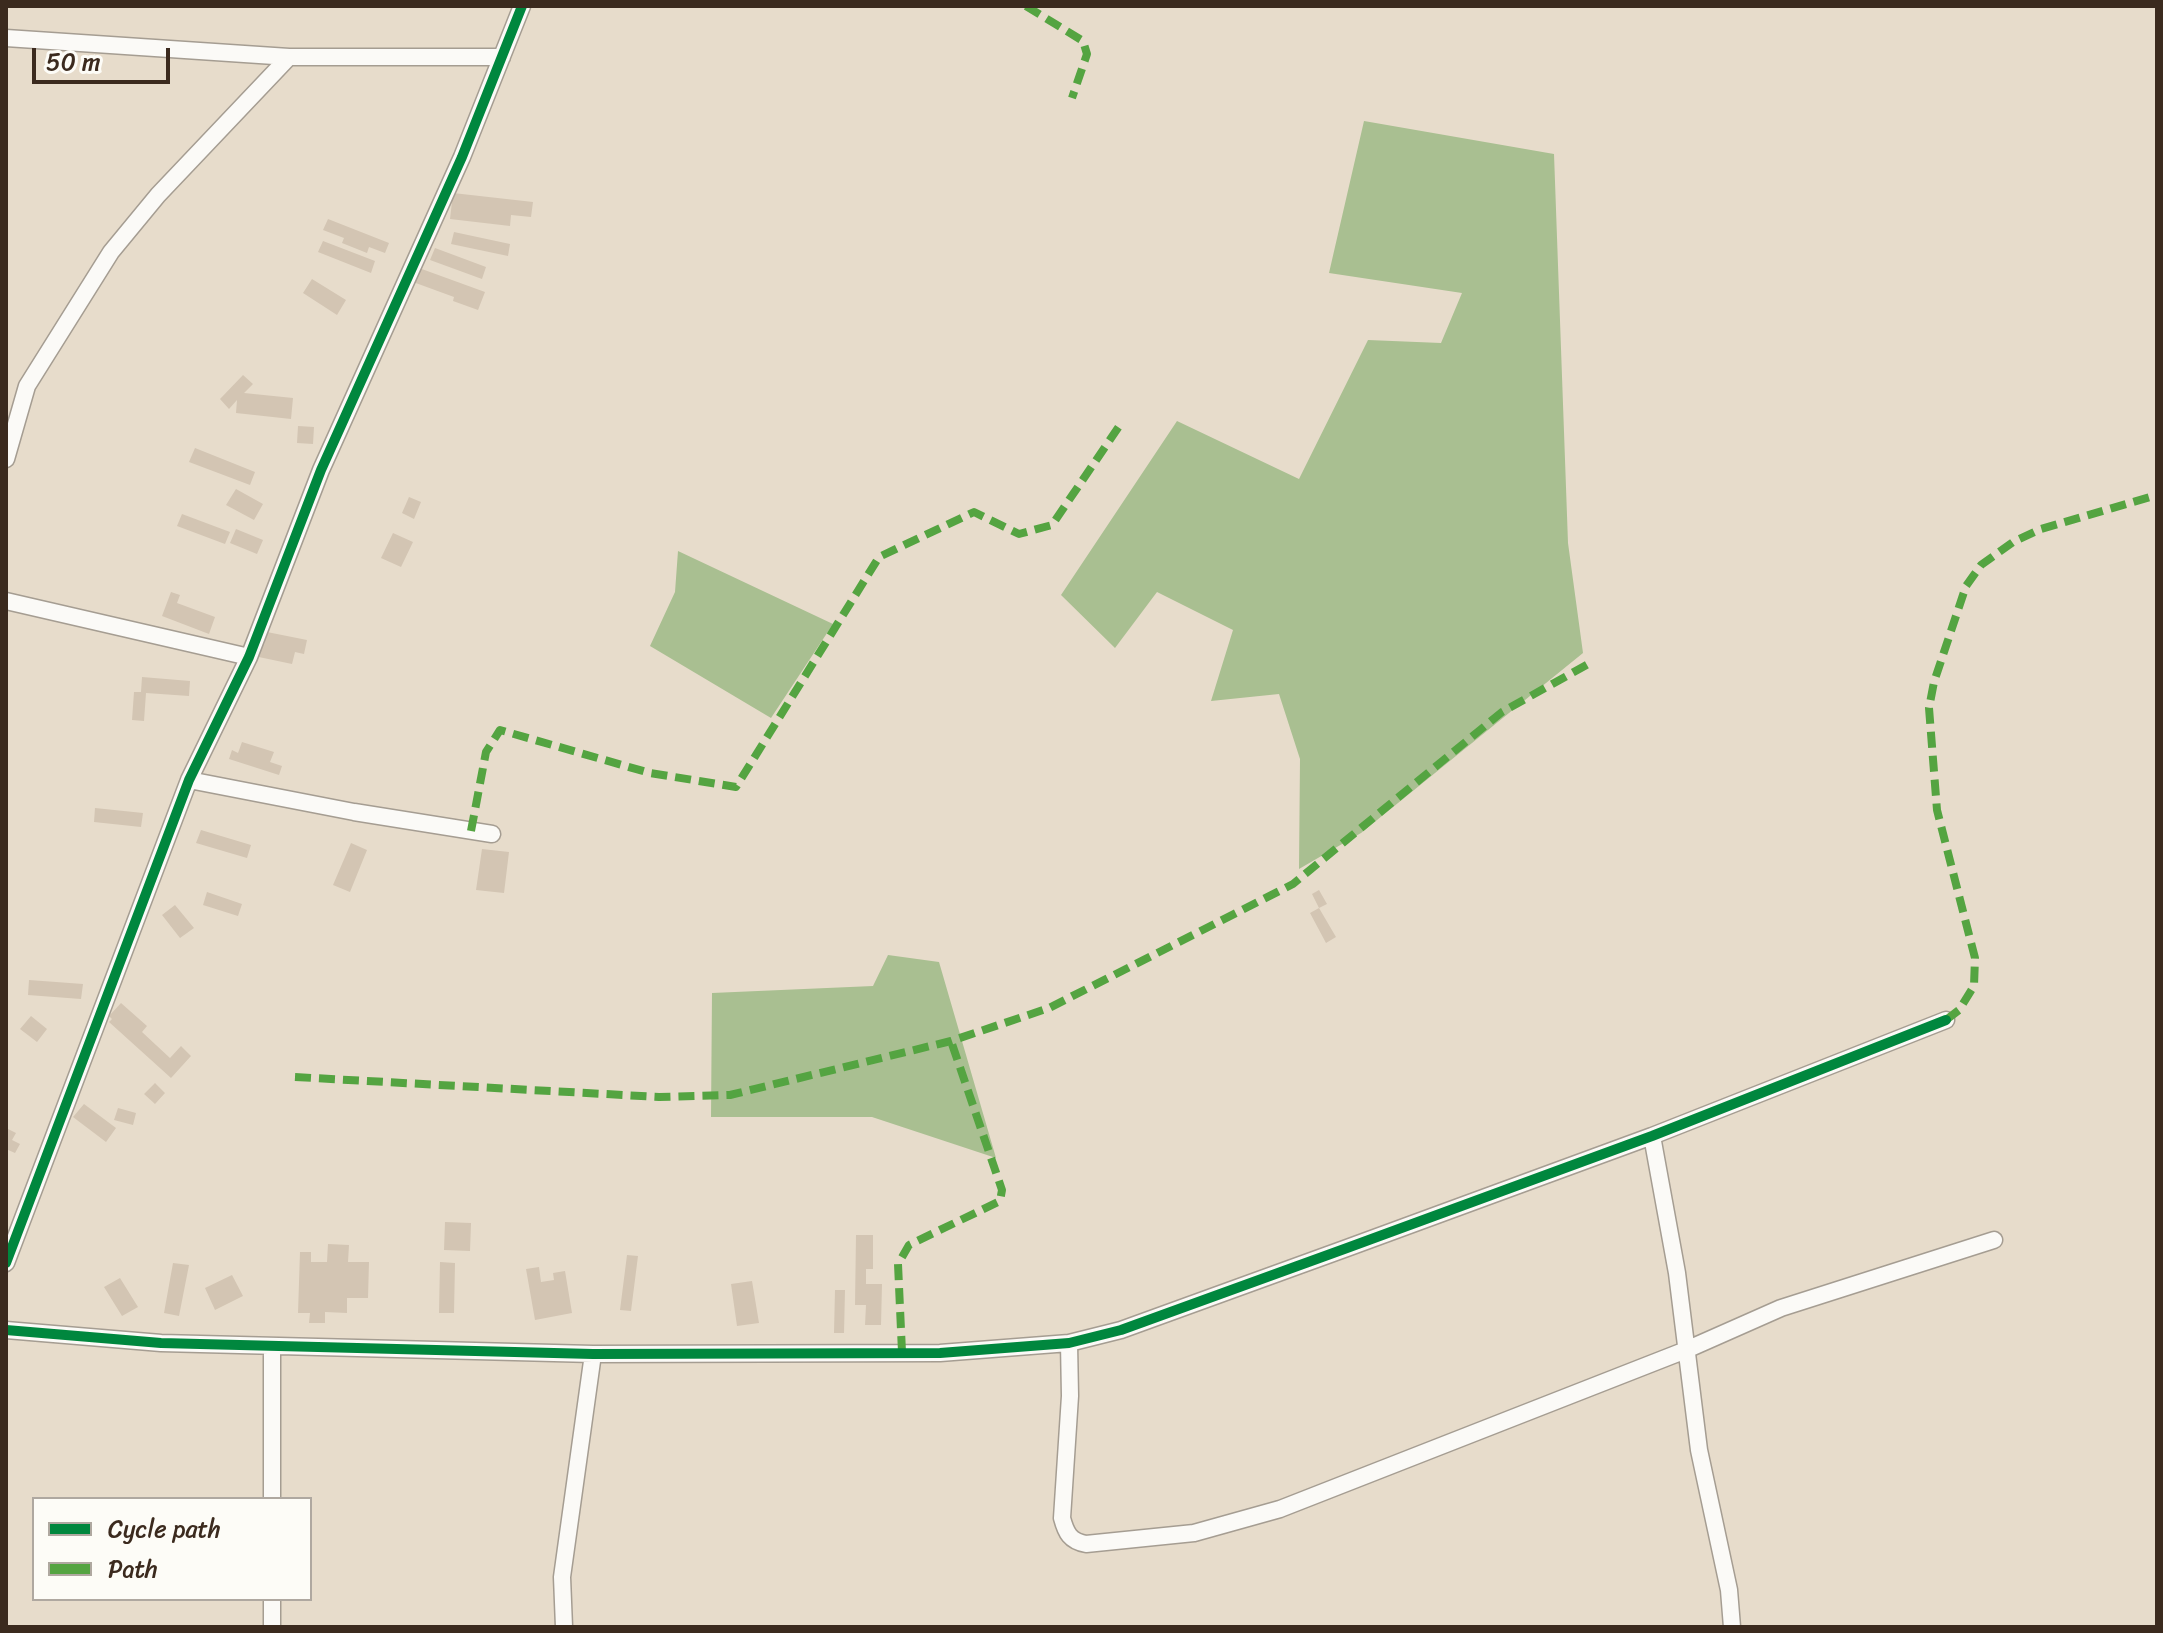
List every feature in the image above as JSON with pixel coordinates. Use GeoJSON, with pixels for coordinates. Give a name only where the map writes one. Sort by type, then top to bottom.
{"type":"FeatureCollection","features":[{"type":"Feature","properties":{"kind":"street"},"geometry":{"type":"LineString","coordinates":[[6,1263],[189,780],[249,657],[321,470],[462,157],[522,6]]}},
{"type":"Feature","properties":{"kind":"street"},"geometry":{"type":"LineString","coordinates":[[6,38],[289,57],[502,57]]}},
{"type":"Feature","properties":{"kind":"street"},"geometry":{"type":"LineString","coordinates":[[6,459],[27,386],[111,252],[158,195],[289,57]]}},
{"type":"Feature","properties":{"kind":"street"},"geometry":{"type":"LineString","coordinates":[[6,601],[249,657]]}},
{"type":"Feature","properties":{"kind":"street"},"geometry":{"type":"LineString","coordinates":[[189,780],[354,812],[492,834]]}},
{"type":"Feature","properties":{"kind":"street"},"geometry":{"type":"LineString","coordinates":[[6,1330],[161,1343],[593,1354],[940,1353],[1069,1343],[1121,1330],[1652,1136],[1946,1020]]}},
{"type":"Feature","properties":{"kind":"street"},"geometry":{"type":"LineString","coordinates":[[1652,1136],[1677,1273],[1699,1450],[1727,1577],[1732,1627]]}},
{"type":"Feature","properties":{"kind":"street"},"geometry":{"type":"LineString","coordinates":[[1069,1343],[1070,1396],[1062,1518],[1071,1538],[1086,1544],[1194,1533],[1280,1509],[1686,1350],[1781,1308],[1994,1240]]}},
{"type":"Feature","properties":{"kind":"street"},"geometry":{"type":"LineString","coordinates":[[272,1346],[272,1497]]}},
{"type":"Feature","properties":{"kind":"street"},"geometry":{"type":"LineString","coordinates":[[564,1627],[562,1577],[593,1354]]}},
{"type":"Feature","properties":{"kind":"street"},"geometry":{"type":"LineString","coordinates":[[272,1601],[272,1627]]}},
{"type":"Feature","properties":{"kind":"green space"},"geometry":{"type":"Polygon","coordinates":[[[1364,121],[1554,154],[1568,543],[1583,653],[1361,833],[1299,869],[1300,759],[1279,694],[1211,701],[1233,630],[1157,592],[1115,648],[1061,595],[1177,421],[1299,479],[1368,340],[1441,343],[1462,293],[1329,273],[1364,121]]]}},
{"type":"Feature","properties":{"kind":"green space"},"geometry":{"type":"Polygon","coordinates":[[[678,551],[833,624],[771,718],[650,646],[675,592],[678,551]]]}},
{"type":"Feature","properties":{"kind":"green space"},"geometry":{"type":"Polygon","coordinates":[[[888,955],[939,962],[996,1158],[872,1117],[711,1117],[712,993],[873,986],[888,955]]]}},
{"type":"Feature","properties":{"kind":"building"},"geometry":{"type":"Polygon","coordinates":[[[453,193],[533,202],[531,217],[511,215],[510,226],[450,219],[453,193]]]}},
{"type":"Feature","properties":{"kind":"building"},"geometry":{"type":"Polygon","coordinates":[[[328,219],[389,243],[385,253],[369,247],[367,253],[342,243],[344,238],[323,230],[328,219]]]}},
{"type":"Feature","properties":{"kind":"building"},"geometry":{"type":"Polygon","coordinates":[[[454,232],[510,244],[508,256],[451,244],[454,232]]]}},
{"type":"Feature","properties":{"kind":"building"},"geometry":{"type":"Polygon","coordinates":[[[323,241],[375,261],[371,273],[318,252],[323,241]]]}},
{"type":"Feature","properties":{"kind":"building"},"geometry":{"type":"Polygon","coordinates":[[[435,248],[486,267],[482,279],[430,260],[435,248]]]}},
{"type":"Feature","properties":{"kind":"building"},"geometry":{"type":"Polygon","coordinates":[[[419,268],[485,292],[478,310],[453,301],[454,297],[413,282],[419,268]]]}},
{"type":"Feature","properties":{"kind":"building"},"geometry":{"type":"Polygon","coordinates":[[[312,279],[346,300],[337,315],[303,293],[312,279]]]}},
{"type":"Feature","properties":{"kind":"building"},"geometry":{"type":"Polygon","coordinates":[[[243,375],[253,384],[244,393],[293,398],[291,419],[236,413],[237,400],[229,409],[220,399],[243,375]]]}},
{"type":"Feature","properties":{"kind":"building"},"geometry":{"type":"Polygon","coordinates":[[[298,426],[314,427],[313,444],[297,443],[298,426]]]}},
{"type":"Feature","properties":{"kind":"building"},"geometry":{"type":"Polygon","coordinates":[[[195,448],[255,472],[250,485],[189,462],[195,448]]]}},
{"type":"Feature","properties":{"kind":"building"},"geometry":{"type":"Polygon","coordinates":[[[236,489],[263,504],[254,520],[226,505],[236,489]]]}},
{"type":"Feature","properties":{"kind":"building"},"geometry":{"type":"Polygon","coordinates":[[[409,497],[421,502],[414,519],[402,513],[409,497]]]}},
{"type":"Feature","properties":{"kind":"building"},"geometry":{"type":"Polygon","coordinates":[[[182,514],[230,532],[225,544],[177,526],[182,514]]]}},
{"type":"Feature","properties":{"kind":"building"},"geometry":{"type":"Polygon","coordinates":[[[236,529],[263,540],[257,554],[230,543],[236,529]]]}},
{"type":"Feature","properties":{"kind":"building"},"geometry":{"type":"Polygon","coordinates":[[[393,533],[413,542],[401,567],[381,558],[393,533]]]}},
{"type":"Feature","properties":{"kind":"building"},"geometry":{"type":"Polygon","coordinates":[[[171,592],[180,595],[177,603],[215,617],[209,634],[162,616],[171,592]]]}},
{"type":"Feature","properties":{"kind":"building"},"geometry":{"type":"Polygon","coordinates":[[[267,632],[307,640],[304,654],[295,652],[292,664],[254,656],[257,643],[264,645],[267,632]]]}},
{"type":"Feature","properties":{"kind":"building"},"geometry":{"type":"Polygon","coordinates":[[[142,677],[190,681],[189,696],[146,693],[144,721],[132,720],[134,692],[141,692],[142,677]]]}},
{"type":"Feature","properties":{"kind":"building"},"geometry":{"type":"Polygon","coordinates":[[[242,742],[274,752],[270,762],[282,766],[279,775],[229,759],[232,750],[238,753],[242,742]]]}},
{"type":"Feature","properties":{"kind":"building"},"geometry":{"type":"Polygon","coordinates":[[[95,808],[143,813],[141,827],[94,822],[95,808]]]}},
{"type":"Feature","properties":{"kind":"building"},"geometry":{"type":"Polygon","coordinates":[[[201,830],[251,845],[247,858],[196,843],[201,830]]]}},
{"type":"Feature","properties":{"kind":"building"},"geometry":{"type":"Polygon","coordinates":[[[351,843],[367,850],[350,892],[333,885],[351,843]]]}},
{"type":"Feature","properties":{"kind":"building"},"geometry":{"type":"Polygon","coordinates":[[[482,849],[509,852],[504,893],[476,890],[482,849]]]}},
{"type":"Feature","properties":{"kind":"building"},"geometry":{"type":"Polygon","coordinates":[[[1319,890],[1327,904],[1319,908],[1312,894],[1319,890]]]}},
{"type":"Feature","properties":{"kind":"building"},"geometry":{"type":"Polygon","coordinates":[[[207,892],[242,904],[238,916],[203,905],[207,892]]]}},
{"type":"Feature","properties":{"kind":"building"},"geometry":{"type":"Polygon","coordinates":[[[175,905],[194,928],[180,938],[162,915],[175,905]]]}},
{"type":"Feature","properties":{"kind":"building"},"geometry":{"type":"Polygon","coordinates":[[[1319,908],[1336,937],[1326,943],[1310,913],[1319,908]]]}},
{"type":"Feature","properties":{"kind":"building"},"geometry":{"type":"Polygon","coordinates":[[[29,980],[83,984],[81,999],[28,995],[29,980]]]}},
{"type":"Feature","properties":{"kind":"building"},"geometry":{"type":"Polygon","coordinates":[[[121,1003],[147,1026],[142,1032],[170,1058],[181,1046],[191,1056],[171,1078],[109,1022],[112,1019],[109,1016],[121,1003]]]}},
{"type":"Feature","properties":{"kind":"building"},"geometry":{"type":"Polygon","coordinates":[[[31,1016],[47,1029],[37,1042],[20,1029],[31,1016]]]}},
{"type":"Feature","properties":{"kind":"building"},"geometry":{"type":"Polygon","coordinates":[[[155,1083],[165,1093],[155,1104],[144,1094],[155,1083]]]}},
{"type":"Feature","properties":{"kind":"building"},"geometry":{"type":"Polygon","coordinates":[[[84,1104],[116,1128],[106,1142],[73,1117],[84,1104]]]}},
{"type":"Feature","properties":{"kind":"building"},"geometry":{"type":"Polygon","coordinates":[[[118,1108],[136,1113],[133,1125],[114,1120],[118,1108]]]}},
{"type":"Feature","properties":{"kind":"building"},"geometry":{"type":"Polygon","coordinates":[[[6,1128],[16,1133],[12,1140],[20,1144],[15,1153],[6,1149],[6,1128]]]}},
{"type":"Feature","properties":{"kind":"building"},"geometry":{"type":"Polygon","coordinates":[[[445,1222],[471,1223],[470,1251],[444,1250],[445,1222]]]}},
{"type":"Feature","properties":{"kind":"building"},"geometry":{"type":"Polygon","coordinates":[[[856,1235],[873,1235],[873,1269],[866,1269],[866,1284],[882,1284],[881,1325],[865,1325],[866,1305],[855,1305],[856,1235]]]}},
{"type":"Feature","properties":{"kind":"building"},"geometry":{"type":"Polygon","coordinates":[[[328,1244],[349,1245],[348,1262],[369,1262],[368,1298],[347,1298],[347,1313],[325,1312],[325,1323],[309,1323],[310,1313],[298,1313],[300,1252],[311,1252],[311,1262],[327,1262],[328,1244]]]}},
{"type":"Feature","properties":{"kind":"building"},"geometry":{"type":"Polygon","coordinates":[[[627,1255],[638,1256],[631,1311],[620,1310],[627,1255]]]}},
{"type":"Feature","properties":{"kind":"building"},"geometry":{"type":"Polygon","coordinates":[[[440,1262],[455,1263],[454,1313],[439,1313],[440,1262]]]}},
{"type":"Feature","properties":{"kind":"building"},"geometry":{"type":"Polygon","coordinates":[[[173,1263],[189,1265],[179,1316],[164,1313],[173,1263]]]}},
{"type":"Feature","properties":{"kind":"building"},"geometry":{"type":"Polygon","coordinates":[[[539,1267],[541,1282],[554,1280],[553,1273],[565,1271],[572,1313],[535,1320],[526,1269],[539,1267]]]}},
{"type":"Feature","properties":{"kind":"building"},"geometry":{"type":"Polygon","coordinates":[[[232,1275],[243,1296],[215,1310],[205,1288],[232,1275]]]}},
{"type":"Feature","properties":{"kind":"building"},"geometry":{"type":"Polygon","coordinates":[[[120,1278],[138,1307],[122,1316],[104,1287],[120,1278]]]}},
{"type":"Feature","properties":{"kind":"building"},"geometry":{"type":"Polygon","coordinates":[[[752,1281],[759,1323],[737,1326],[731,1284],[752,1281]]]}},
{"type":"Feature","properties":{"kind":"building"},"geometry":{"type":"Polygon","coordinates":[[[835,1290],[845,1290],[844,1333],[834,1333],[835,1290]]]}},
{"type":"Feature","properties":{"kind":"marked path"},"geometry":{"type":"LineString","coordinates":[[1026,6],[1083,41],[1087,54],[1072,98]]}},
{"type":"Feature","properties":{"kind":"marked path"},"geometry":{"type":"LineString","coordinates":[[471,831],[486,752],[500,730],[650,773],[736,787],[879,557],[974,512],[1019,534],[1052,525],[1120,425]]}},
{"type":"Feature","properties":{"kind":"marked path"},"geometry":{"type":"LineString","coordinates":[[1946,1020],[1959,1010],[1974,986],[1975,958],[1937,810],[1929,708],[1934,682],[1966,586],[1981,565],[2013,542],[2041,529],[2157,495]]}},
{"type":"Feature","properties":{"kind":"marked path"},"geometry":{"type":"LineString","coordinates":[[295,1077],[659,1097],[730,1095],[951,1041],[1049,1008],[1293,884],[1502,712],[1590,663]]}},
{"type":"Feature","properties":{"kind":"marked path"},"geometry":{"type":"LineString","coordinates":[[902,1352],[898,1264],[909,1245],[1000,1201],[1002,1190],[951,1041]]}},
{"type":"Feature","properties":{"kind":"cycle path"},"geometry":{"type":"LineString","coordinates":[[6,1263],[189,780],[249,657],[321,470],[462,157],[522,6]]}},
{"type":"Feature","properties":{"kind":"cycle path"},"geometry":{"type":"LineString","coordinates":[[6,1330],[161,1343],[593,1354],[940,1353],[1069,1343],[1121,1330],[1652,1136],[1946,1020]]}}]}
